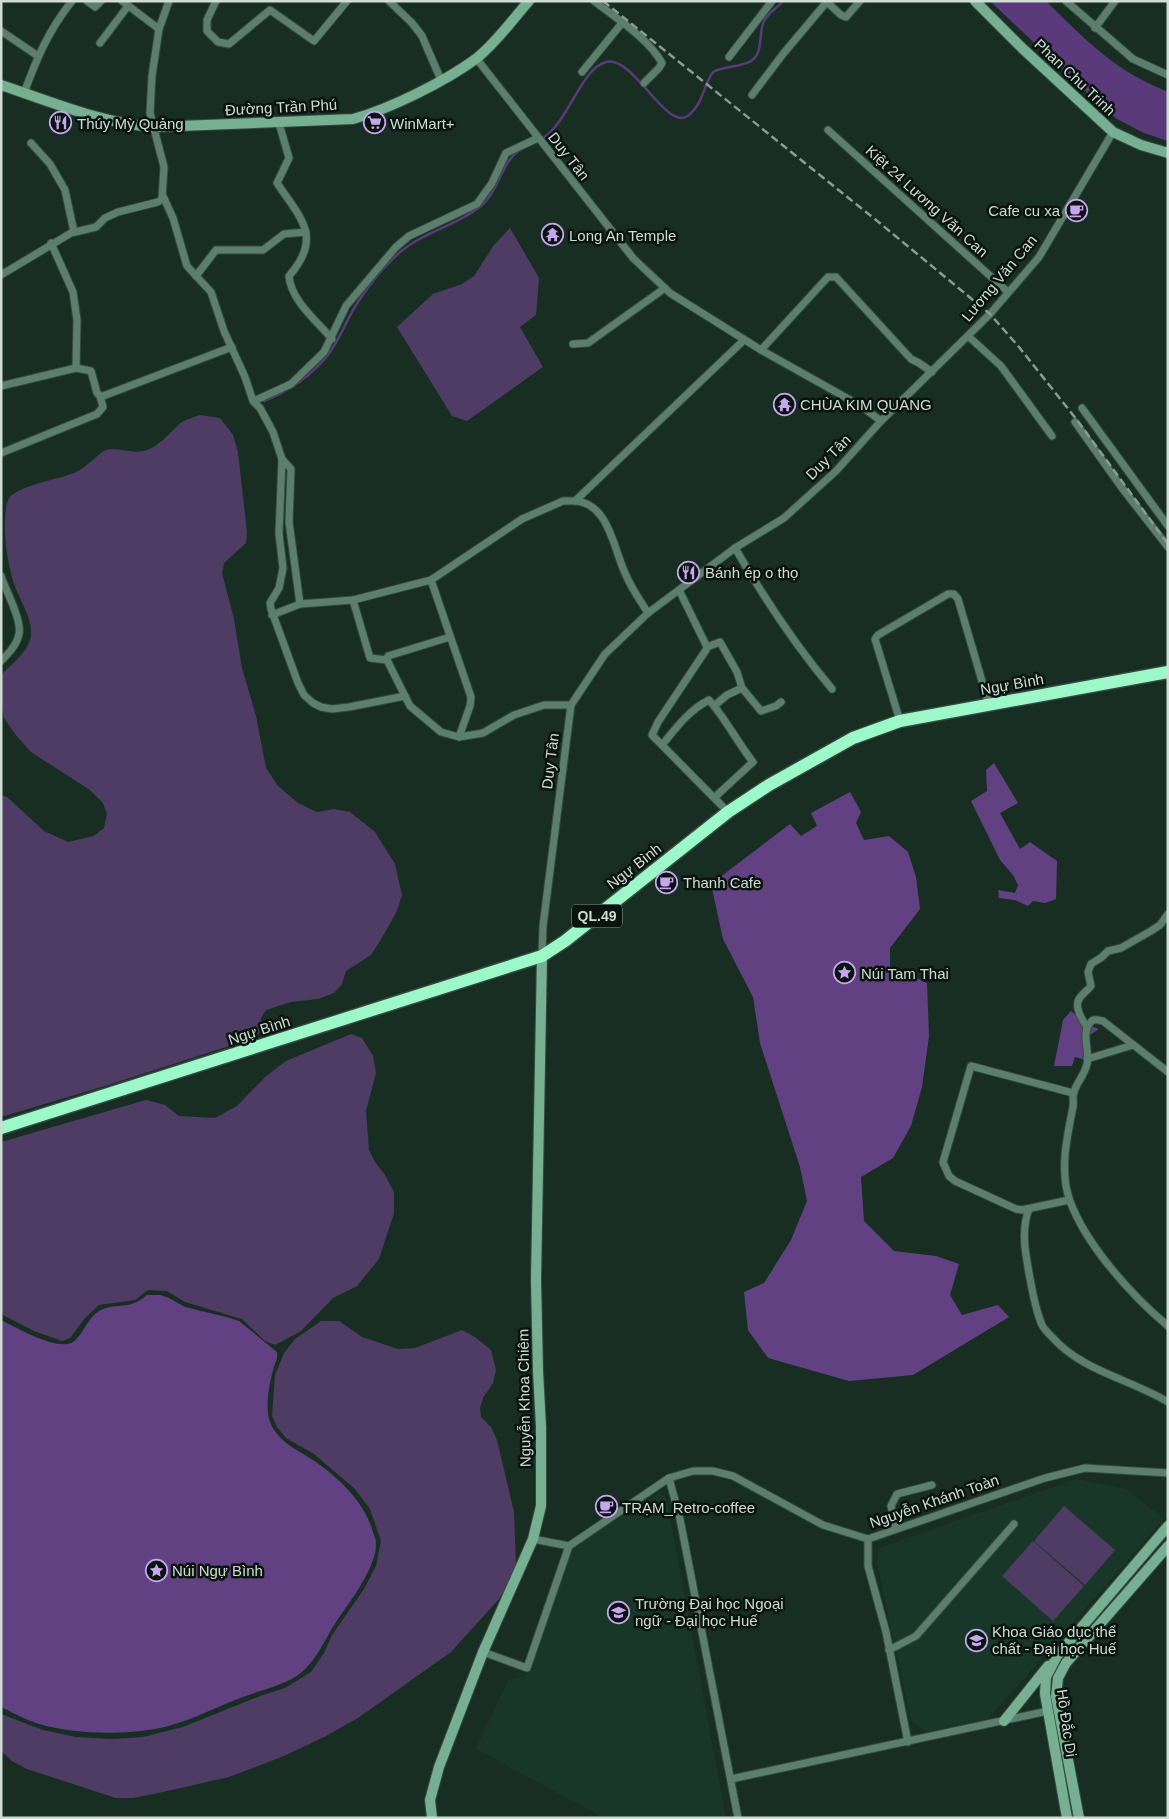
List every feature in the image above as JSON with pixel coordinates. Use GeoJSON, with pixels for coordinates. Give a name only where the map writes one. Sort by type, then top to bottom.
{"type":"FeatureCollection","features":[{"type":"Feature","properties":{"kind":"highway","name":"Ngự Bình"},"geometry":{"type":"LineString","coordinates":[[1,1128],[542,956],[565,941],[728,812],[769,785],[853,738],[900,721],[1168,672]]}},
{"type":"Feature","properties":{"kind":"street"},"geometry":{"type":"LineString","coordinates":[[24,93],[38,56],[53,28],[72,1]]}},
{"type":"Feature","properties":{"kind":"street"},"geometry":{"type":"LineString","coordinates":[[86,1],[95,7],[101,1]]}},
{"type":"Feature","properties":{"kind":"street"},"geometry":{"type":"LineString","coordinates":[[169,1],[159,29],[152,76],[150,113],[164,167],[163,196],[173,218],[187,266],[211,292],[224,330],[255,402],[273,432],[282,459],[280,534],[283,568],[279,588],[270,603],[272,615],[298,683],[304,695],[312,703],[332,709],[405,696]]}},
{"type":"Feature","properties":{"kind":"street"},"geometry":{"type":"LineString","coordinates":[[216,1],[207,20],[207,31],[218,42],[229,44],[270,10],[314,41],[347,1]]}},
{"type":"Feature","properties":{"kind":"street"},"geometry":{"type":"LineString","coordinates":[[389,1],[412,23],[422,36],[441,80]]}},
{"type":"Feature","properties":{"kind":"street","name":"Đường Trần Phú"},"geometry":{"type":"LineString","coordinates":[[1,85],[91,116],[132,126],[154,127],[353,119],[382,110],[441,80],[476,58],[493,43],[529,1]]}},
{"type":"Feature","properties":{"kind":"street"},"geometry":{"type":"LineString","coordinates":[[594,1],[658,54],[662,63],[644,83]]}},
{"type":"Feature","properties":{"kind":"street"},"geometry":{"type":"LineString","coordinates":[[729,57],[772,1]]}},
{"type":"Feature","properties":{"kind":"street"},"geometry":{"type":"LineString","coordinates":[[752,95],[782,54],[825,4],[829,4],[841,15],[846,16],[860,1]]}},
{"type":"Feature","properties":{"kind":"street","name":"Phan Chu Trinh"},"geometry":{"type":"LineString","coordinates":[[975,1],[1022,48],[1114,132],[1140,145],[1168,152]]}},
{"type":"Feature","properties":{"kind":"street"},"geometry":{"type":"LineString","coordinates":[[1066,1],[1133,59],[1168,75]]}},
{"type":"Feature","properties":{"kind":"street"},"geometry":{"type":"LineString","coordinates":[[1095,28],[1115,1]]}},
{"type":"Feature","properties":{"kind":"street"},"geometry":{"type":"LineString","coordinates":[[100,43],[125,4],[159,29]]}},
{"type":"Feature","properties":{"kind":"street"},"geometry":{"type":"LineString","coordinates":[[582,72],[622,23]]}},
{"type":"Feature","properties":{"kind":"street"},"geometry":{"type":"LineString","coordinates":[[1,31],[38,56]]}},
{"type":"Feature","properties":{"kind":"street","name":"Duy Tân"},"geometry":{"type":"LineString","coordinates":[[476,58],[633,258],[665,288],[744,340],[861,406],[881,421],[836,471],[784,518],[735,548],[648,613],[605,654],[571,705],[542,926],[542,956]]}},
{"type":"Feature","properties":{"kind":"street"},"geometry":{"type":"LineString","coordinates":[[279,123],[289,158],[277,183],[300,215],[307,241],[300,264],[289,276],[290,285],[297,298],[332,339]]}},
{"type":"Feature","properties":{"kind":"street","name":"Kiệt 24 Lương Văn Can"},"geometry":{"type":"LineString","coordinates":[[828,130],[1008,292]]}},
{"type":"Feature","properties":{"kind":"street","name":"Lương Văn Can"},"geometry":{"type":"LineString","coordinates":[[881,421],[990,314],[1039,256],[1114,132]]}},
{"type":"Feature","properties":{"kind":"street"},"geometry":{"type":"LineString","coordinates":[[255,402],[290,384],[324,352],[332,339],[346,306],[396,247],[409,236],[477,204],[492,182],[506,153],[539,140]]}},
{"type":"Feature","properties":{"kind":"street"},"geometry":{"type":"LineString","coordinates":[[31,143],[50,164],[65,190],[74,232]]}},
{"type":"Feature","properties":{"kind":"street"},"geometry":{"type":"LineString","coordinates":[[1,275],[51,243],[74,232],[96,227],[105,218],[118,212],[158,202],[163,196]]}},
{"type":"Feature","properties":{"kind":"street"},"geometry":{"type":"LineString","coordinates":[[196,276],[216,250],[263,250],[284,234],[306,232]]}},
{"type":"Feature","properties":{"kind":"street"},"geometry":{"type":"LineString","coordinates":[[51,243],[73,292],[77,320],[76,368]]}},
{"type":"Feature","properties":{"kind":"street"},"geometry":{"type":"LineString","coordinates":[[761,350],[828,277],[836,278],[912,359],[932,372]]}},
{"type":"Feature","properties":{"kind":"street"},"geometry":{"type":"LineString","coordinates":[[572,344],[588,343],[665,288]]}},
{"type":"Feature","properties":{"kind":"street"},"geometry":{"type":"LineString","coordinates":[[968,336],[1001,366],[1052,436]]}},
{"type":"Feature","properties":{"kind":"street"},"geometry":{"type":"LineString","coordinates":[[575,501],[744,340]]}},
{"type":"Feature","properties":{"kind":"street"},"geometry":{"type":"LineString","coordinates":[[100,396],[232,347]]}},
{"type":"Feature","properties":{"kind":"street"},"geometry":{"type":"LineString","coordinates":[[1,386],[76,368],[91,371],[103,407],[97,414],[1,453]]}},
{"type":"Feature","properties":{"kind":"street"},"geometry":{"type":"LineString","coordinates":[[1082,408],[1168,526]]}},
{"type":"Feature","properties":{"kind":"street"},"geometry":{"type":"LineString","coordinates":[[1075,422],[1122,488],[1168,547]]}},
{"type":"Feature","properties":{"kind":"street"},"geometry":{"type":"LineString","coordinates":[[282,459],[291,469],[289,522],[300,604]]}},
{"type":"Feature","properties":{"kind":"street"},"geometry":{"type":"LineString","coordinates":[[272,615],[300,604],[353,600],[431,580],[522,519],[563,501],[582,502],[596,512],[604,521],[614,541],[619,562],[629,583],[648,613]]}},
{"type":"Feature","properties":{"kind":"street"},"geometry":{"type":"LineString","coordinates":[[735,548],[784,627],[806,658],[832,689]]}},
{"type":"Feature","properties":{"kind":"street"},"geometry":{"type":"LineString","coordinates":[[1,576],[18,621],[10,651],[1,661]]}},
{"type":"Feature","properties":{"kind":"street"},"geometry":{"type":"LineString","coordinates":[[431,580],[471,697],[470,706],[459,737]]}},
{"type":"Feature","properties":{"kind":"street"},"geometry":{"type":"LineString","coordinates":[[679,590],[707,647]]}},
{"type":"Feature","properties":{"kind":"street"},"geometry":{"type":"LineString","coordinates":[[900,721],[875,639],[878,635],[948,594],[954,594],[958,599],[989,705]]}},
{"type":"Feature","properties":{"kind":"street"},"geometry":{"type":"LineString","coordinates":[[353,600],[370,658],[387,660]]}},
{"type":"Feature","properties":{"kind":"street"},"geometry":{"type":"LineString","coordinates":[[387,660],[388,656],[450,637]]}},
{"type":"Feature","properties":{"kind":"street"},"geometry":{"type":"LineString","coordinates":[[728,812],[652,735],[658,722],[707,647],[720,642],[742,688],[761,710],[776,706],[781,702]]}},
{"type":"Feature","properties":{"kind":"street"},"geometry":{"type":"LineString","coordinates":[[387,660],[410,706],[442,732],[459,737],[483,733],[514,715],[544,705],[571,705]]}},
{"type":"Feature","properties":{"kind":"street"},"geometry":{"type":"LineString","coordinates":[[714,706],[728,695],[742,688]]}},
{"type":"Feature","properties":{"kind":"street"},"geometry":{"type":"LineString","coordinates":[[662,745],[696,706],[709,700],[753,762],[715,797]]}},
{"type":"Feature","properties":{"kind":"street"},"geometry":{"type":"LineString","coordinates":[[1087,1027],[1082,1019],[1078,1004],[1091,986],[1088,972],[1091,964],[1108,951],[1121,948],[1151,931],[1160,925],[1168,914]]}},
{"type":"Feature","properties":{"kind":"street","name":"Nguyễn Khoa Chiêm"},"geometry":{"type":"LineString","coordinates":[[432,1818],[430,1800],[439,1767],[483,1652],[533,1539],[541,1506],[536,1280],[542,956]]}},
{"type":"Feature","properties":{"kind":"street"},"geometry":{"type":"LineString","coordinates":[[1167,1324],[1140,1300],[1093,1244],[1079,1223],[1069,1200],[1064,1164],[1073,1093],[1087,1065],[1087,1027],[1090,1021],[1095,1019],[1103,1021],[1168,1072]]}},
{"type":"Feature","properties":{"kind":"street"},"geometry":{"type":"LineString","coordinates":[[1088,1059],[1134,1045]]}},
{"type":"Feature","properties":{"kind":"street"},"geometry":{"type":"LineString","coordinates":[[1069,1200],[1029,1209],[1016,1209],[962,1185],[950,1176],[944,1167],[944,1157],[971,1066],[1073,1093]]}},
{"type":"Feature","properties":{"kind":"street"},"geometry":{"type":"LineString","coordinates":[[1029,1209],[1025,1220],[1024,1244],[1031,1286],[1042,1326],[1061,1347],[1084,1363],[1118,1377],[1168,1402]]}},
{"type":"Feature","properties":{"kind":"street","name":"Nguyễn Khánh Toàn"},"geometry":{"type":"LineString","coordinates":[[569,1546],[669,1478],[693,1471],[713,1471],[733,1476],[823,1525],[868,1539],[1045,1478],[1085,1468],[1168,1473]]}},
{"type":"Feature","properties":{"kind":"street"},"geometry":{"type":"LineString","coordinates":[[669,1478],[680,1519],[732,1779],[738,1818]]}},
{"type":"Feature","properties":{"kind":"street"},"geometry":{"type":"LineString","coordinates":[[896,1530],[891,1506],[897,1494],[932,1485]]}},
{"type":"Feature","properties":{"kind":"street"},"geometry":{"type":"LineString","coordinates":[[889,1650],[916,1636],[1014,1524]]}},
{"type":"Feature","properties":{"kind":"street","name":"Hồ Đắc Di"},"geometry":{"type":"LineString","coordinates":[[1079,1818],[1058,1738],[1044,1694],[1046,1677],[1057,1656],[1168,1526]]}},
{"type":"Feature","properties":{"kind":"street"},"geometry":{"type":"LineString","coordinates":[[483,1652],[527,1668],[569,1546],[533,1539]]}},
{"type":"Feature","properties":{"kind":"street"},"geometry":{"type":"LineString","coordinates":[[868,1539],[868,1566],[889,1650],[908,1742]]}},
{"type":"Feature","properties":{"kind":"street","name":"Hồ Đắc Di"},"geometry":{"type":"LineString","coordinates":[[1067,1818],[1058,1738],[1056,1696],[1058,1678],[1066,1663],[1168,1546]]}},
{"type":"Feature","properties":{"kind":"street"},"geometry":{"type":"LineString","coordinates":[[1004,1721],[1057,1656]]}},
{"type":"Feature","properties":{"kind":"street"},"geometry":{"type":"LineString","coordinates":[[1046,1677],[1058,1678]]}},
{"type":"Feature","properties":{"kind":"street"},"geometry":{"type":"LineString","coordinates":[[732,1779],[1048,1711]]}},
{"type":"Feature","properties":{"kind":"shaded area"},"geometry":{"type":"Polygon","coordinates":[[[990,1],[1046,1],[1071,26],[1116,64],[1148,83],[1168,92],[1168,141],[1144,133],[1117,119],[990,1]]]}},
{"type":"Feature","properties":{"kind":"shaded area"},"geometry":{"type":"Polygon","coordinates":[[[510,228],[539,278],[536,315],[520,327],[543,367],[467,421],[452,416],[397,327],[433,294],[462,284],[474,276],[494,245],[510,228]]]}},
{"type":"Feature","properties":{"kind":"shaded area"},"geometry":{"type":"Polygon","coordinates":[[[200,415],[220,418],[233,435],[238,452],[247,532],[246,543],[224,563],[222,573],[234,619],[242,668],[256,716],[266,768],[278,786],[298,803],[317,812],[334,809],[350,812],[375,832],[395,864],[402,895],[396,913],[371,955],[346,971],[342,984],[334,993],[318,999],[291,1002],[266,1010],[261,1018],[261,1031],[254,1038],[1,1117],[1,795],[7,797],[44,831],[68,842],[94,836],[104,828],[107,814],[103,803],[90,790],[31,752],[4,718],[1,704],[2,674],[24,651],[31,635],[28,617],[16,589],[7,556],[6,506],[9,498],[22,489],[76,472],[106,450],[116,449],[137,452],[152,448],[182,422],[200,415]]]}},
{"type":"Feature","properties":{"kind":"shaded area"},"geometry":{"type":"Polygon","coordinates":[[[994,763],[1018,803],[1000,813],[1020,849],[1030,842],[1057,861],[1056,899],[1045,903],[1033,901],[1028,906],[1015,900],[999,898],[998,890],[1015,893],[1018,885],[1013,875],[1000,860],[971,801],[987,791],[986,770],[994,763]]]}},
{"type":"Feature","properties":{"kind":"shaded area"},"geometry":{"type":"Polygon","coordinates":[[[850,792],[861,812],[856,823],[864,840],[889,836],[908,852],[916,877],[920,909],[890,948],[890,966],[927,983],[929,1036],[922,1087],[911,1126],[893,1158],[861,1177],[864,1221],[894,1251],[936,1256],[959,1264],[950,1295],[962,1315],[998,1305],[1009,1317],[913,1375],[849,1381],[768,1358],[748,1330],[744,1292],[764,1283],[791,1240],[807,1201],[800,1167],[760,1043],[753,997],[723,939],[711,884],[790,824],[801,836],[817,826],[811,813],[850,792]]]}},
{"type":"Feature","properties":{"kind":"shaded area"},"geometry":{"type":"Polygon","coordinates":[[[1071,1011],[1085,1024],[1099,1029],[1090,1035],[1088,1049],[1082,1059],[1075,1057],[1072,1066],[1054,1066],[1063,1020],[1071,1011]]]}},
{"type":"Feature","properties":{"kind":"shaded area"},"geometry":{"type":"Polygon","coordinates":[[[351,1034],[362,1038],[373,1056],[376,1073],[366,1111],[369,1150],[394,1192],[394,1213],[379,1259],[357,1286],[333,1298],[301,1331],[275,1345],[265,1341],[242,1319],[185,1302],[167,1291],[148,1290],[135,1300],[99,1305],[85,1318],[70,1338],[62,1341],[34,1331],[1,1314],[1,1142],[146,1100],[165,1105],[179,1116],[215,1118],[237,1106],[265,1077],[286,1061],[351,1034]]]}},
{"type":"Feature","properties":{"kind":"shaded area"},"geometry":{"type":"Polygon","coordinates":[[[147,1295],[160,1295],[185,1307],[239,1321],[277,1352],[268,1399],[270,1422],[282,1440],[329,1472],[352,1494],[365,1512],[369,1522],[376,1540],[375,1552],[373,1561],[363,1581],[318,1652],[308,1666],[295,1677],[166,1727],[127,1732],[81,1732],[66,1730],[39,1724],[1,1707],[1,1320],[47,1341],[66,1344],[77,1339],[93,1316],[101,1310],[129,1305],[147,1295]]]}},
{"type":"Feature","properties":{"kind":"shaded area"},"geometry":{"type":"Polygon","coordinates":[[[321,1321],[339,1321],[362,1337],[398,1349],[415,1348],[462,1330],[475,1337],[491,1350],[496,1370],[493,1383],[483,1398],[480,1408],[481,1417],[491,1427],[497,1440],[514,1512],[516,1564],[512,1579],[499,1599],[451,1652],[358,1718],[284,1756],[229,1777],[133,1798],[116,1798],[27,1769],[12,1761],[1,1751],[1,1714],[43,1730],[76,1737],[112,1739],[143,1737],[183,1727],[285,1688],[311,1672],[324,1653],[332,1635],[364,1589],[376,1566],[381,1541],[370,1509],[355,1489],[314,1454],[286,1438],[277,1427],[272,1416],[275,1375],[284,1353],[295,1339],[321,1321]]]}},
{"type":"Feature","properties":{"kind":"shaded area","name":"Khoa Giáo dục thể chất - Đại học Huế"},"geometry":{"type":"Polygon","coordinates":[[[1076,1479],[1126,1489],[1164,1519],[988,1719],[926,1732],[911,1721],[877,1562],[879,1548],[1076,1479]]]}},
{"type":"Feature","properties":{"kind":"shaded area","name":"Trường Đại học Ngoại ngữ - Đại học Huế"},"geometry":{"type":"Polygon","coordinates":[[[659,1493],[666,1497],[726,1818],[604,1818],[476,1749],[508,1680],[527,1675],[572,1548],[659,1493]]]}},
{"type":"Feature","properties":{"kind":"shaded area"},"geometry":{"type":"Polygon","coordinates":[[[1064,1506],[1115,1550],[1085,1585],[1034,1541],[1064,1506]]]}},
{"type":"Feature","properties":{"kind":"shaded area"},"geometry":{"type":"Polygon","coordinates":[[[1033,1541],[1084,1586],[1053,1621],[1002,1576],[1033,1541]]]}},
{"type":"Feature","properties":{"kind":"waterway"},"geometry":{"type":"LineString","coordinates":[[540,140],[550,133],[589,75],[606,62],[616,63],[627,70],[671,114],[680,118],[689,115],[697,106],[713,72],[747,63],[755,57],[758,53],[764,21],[783,1]]}},
{"type":"Feature","properties":{"kind":"waterway"},"geometry":{"type":"LineString","coordinates":[[264,401],[282,393],[314,370],[328,355],[356,305],[386,266],[417,240],[462,218],[483,204],[489,198],[509,160],[522,149]]}},
{"type":"Feature","properties":{"kind":"railway"},"geometry":{"type":"LineString","coordinates":[[603,1],[990,314],[1077,420],[1168,544]]}},
{"type":"Feature","properties":{"kind":"place","name":"Thúy Mỳ Quảng"},"geometry":{"type":"Point","coordinates":[61,123]}},
{"type":"Feature","properties":{"kind":"place","name":"WinMart+"},"geometry":{"type":"Point","coordinates":[374,123]}},
{"type":"Feature","properties":{"kind":"place","name":"Cafe cu xa"},"geometry":{"type":"Point","coordinates":[1076,210]}},
{"type":"Feature","properties":{"kind":"place","name":"Long An Temple"},"geometry":{"type":"Point","coordinates":[553,235]}},
{"type":"Feature","properties":{"kind":"place","name":"CHÙA KIM QUANG"},"geometry":{"type":"Point","coordinates":[784,404]}},
{"type":"Feature","properties":{"kind":"place","name":"Bánh ép o thọ"},"geometry":{"type":"Point","coordinates":[689,572]}},
{"type":"Feature","properties":{"kind":"place","name":"Thanh Cafe"},"geometry":{"type":"Point","coordinates":[667,882]}},
{"type":"Feature","properties":{"kind":"place","name":"Núi Tam Thai"},"geometry":{"type":"Point","coordinates":[845,973]}},
{"type":"Feature","properties":{"kind":"place","name":"TRẠM_Retro-coffee"},"geometry":{"type":"Point","coordinates":[606,1507]}},
{"type":"Feature","properties":{"kind":"place","name":"Núi Ngự Bình"},"geometry":{"type":"Point","coordinates":[156,1570]}},
{"type":"Feature","properties":{"kind":"place","name":"Trường Đại học Ngoại ngữ - Đại học Huế"},"geometry":{"type":"Point","coordinates":[619,1612]}},
{"type":"Feature","properties":{"kind":"place","name":"Khoa Giáo dục thể chất - Đại học Huế"},"geometry":{"type":"Point","coordinates":[976,1640]}}]}
